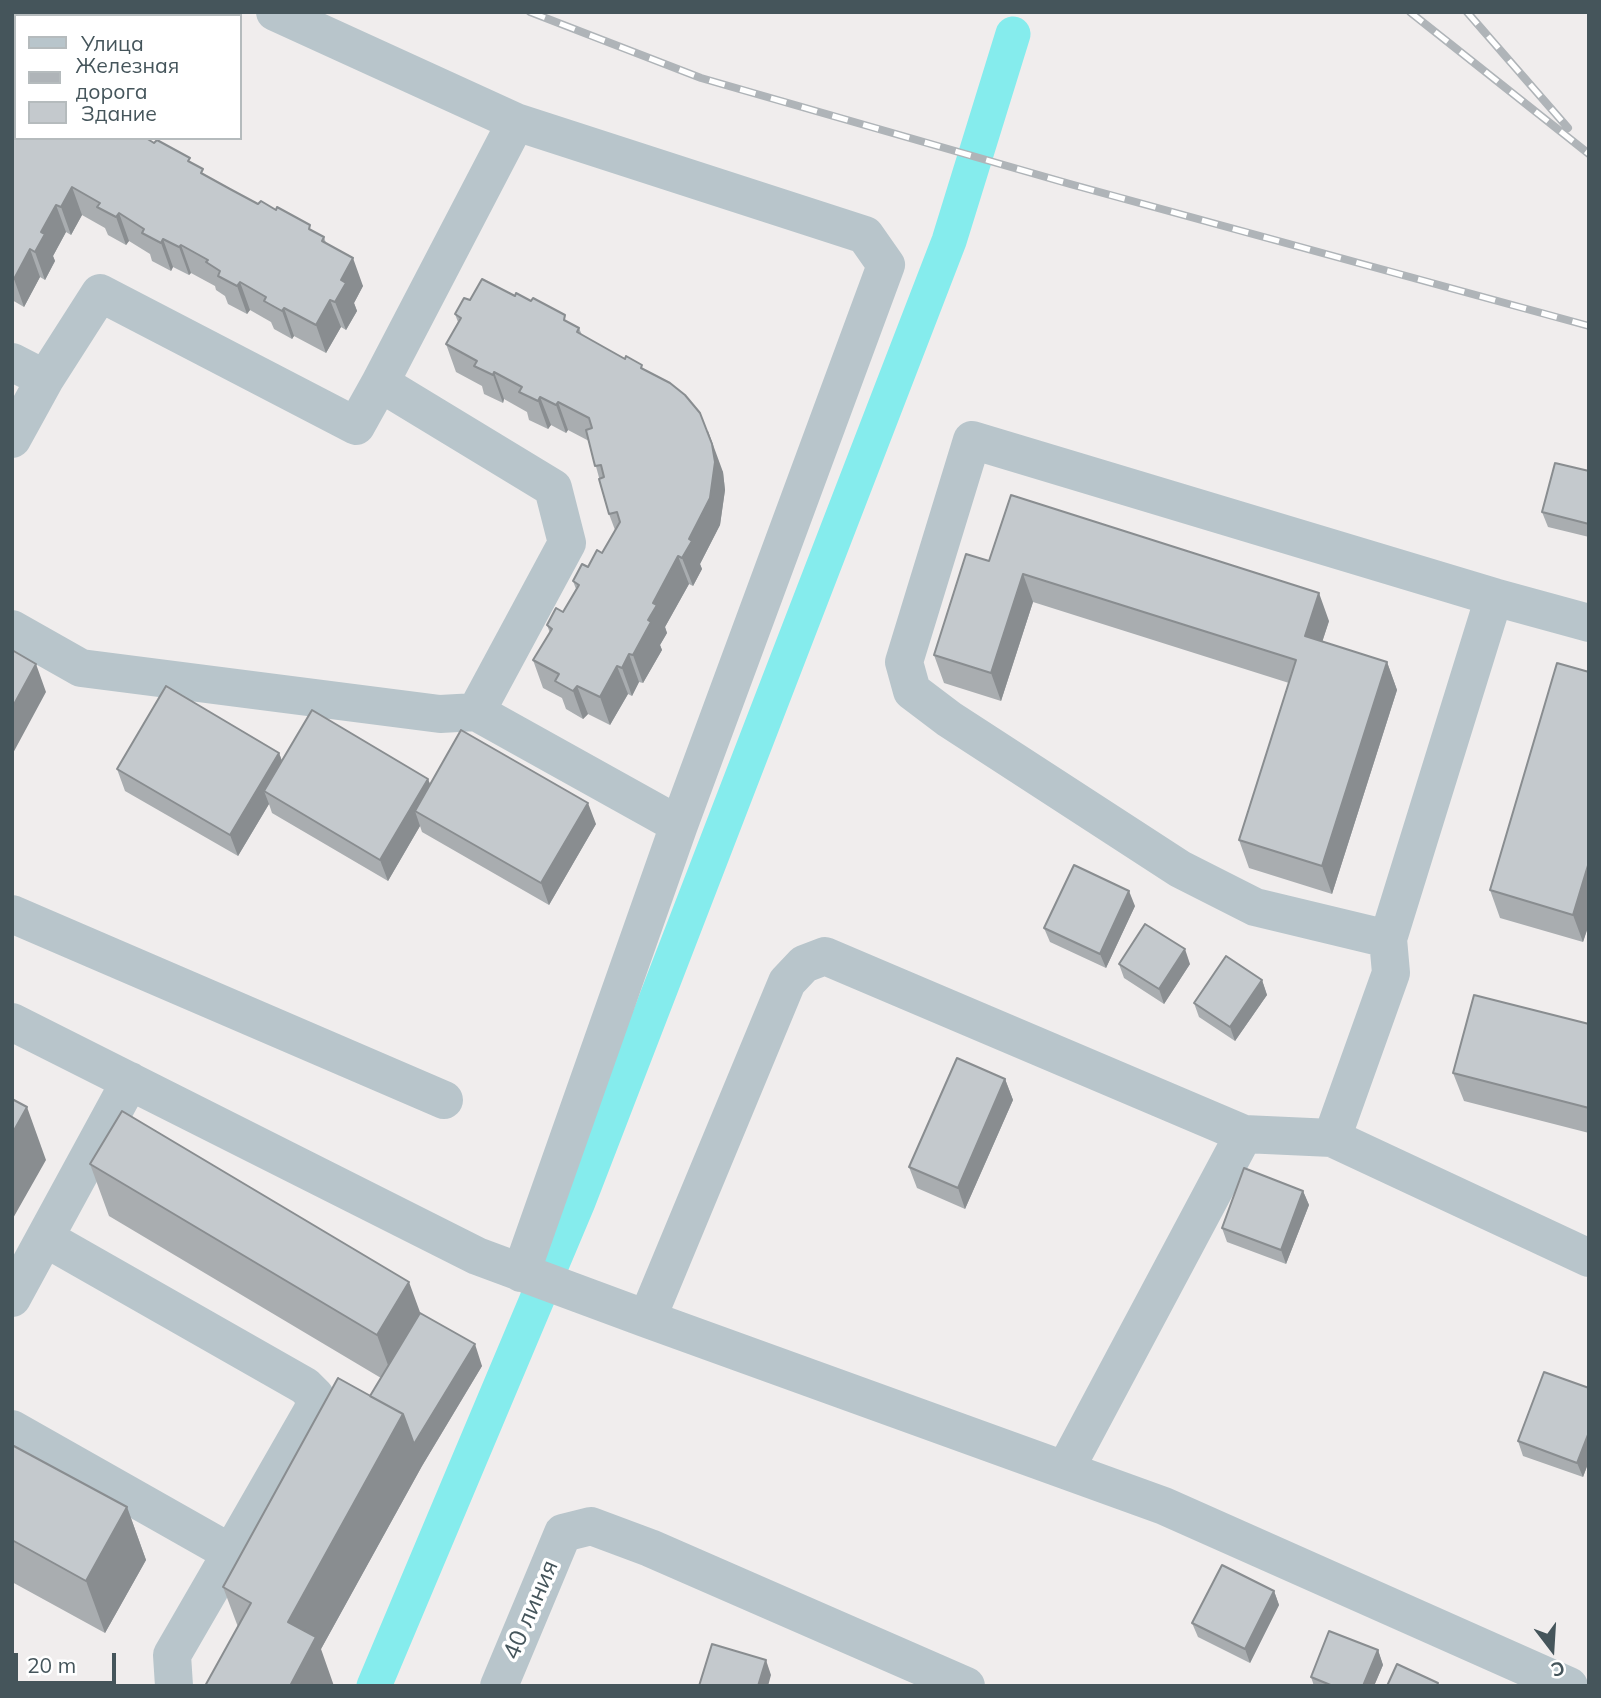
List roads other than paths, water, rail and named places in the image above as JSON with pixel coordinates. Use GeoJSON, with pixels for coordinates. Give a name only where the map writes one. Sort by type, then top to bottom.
{"type":"FeatureCollection","features":[{"type":"Feature","properties":{"kind":"street"},"geometry":{"type":"LineString","coordinates":[[275,12],[516,122],[865,235],[886,265],[679,825],[521,1273]]}},
{"type":"Feature","properties":{"kind":"street"},"geometry":{"type":"LineString","coordinates":[[12,439],[29,371],[100,293],[356,426],[516,122]]}},
{"type":"Feature","properties":{"kind":"street"},"geometry":{"type":"LineString","coordinates":[[380,383],[553,488],[567,543],[476,712]]}},
{"type":"Feature","properties":{"kind":"street"},"geometry":{"type":"LineString","coordinates":[[1388,939],[1255,907],[1191,874],[949,719],[912,691],[904,662],[972,440],[1589,623]]}},
{"type":"Feature","properties":{"kind":"street"},"geometry":{"type":"LineString","coordinates":[[1332,1138],[1391,973],[1388,939],[1494,597]]}},
{"type":"Feature","properties":{"kind":"street"},"geometry":{"type":"LineString","coordinates":[[12,629],[81,668],[440,714],[476,712],[679,825]]}},
{"type":"Feature","properties":{"kind":"street"},"geometry":{"type":"LineString","coordinates":[[12,915],[444,1100]]}},
{"type":"Feature","properties":{"kind":"street"},"geometry":{"type":"LineString","coordinates":[[632,1314],[787,982],[804,964],[825,956],[1244,1134],[1332,1138],[1589,1258]]}},
{"type":"Feature","properties":{"kind":"street"},"geometry":{"type":"LineString","coordinates":[[12,1021],[477,1256],[1164,1506],[1569,1686]]}},
{"type":"Feature","properties":{"kind":"street"},"geometry":{"type":"LineString","coordinates":[[12,1298],[130,1081]]}},
{"type":"Feature","properties":{"kind":"street"},"geometry":{"type":"LineString","coordinates":[[1065,1470],[1244,1134]]}},
{"type":"Feature","properties":{"kind":"street"},"geometry":{"type":"LineString","coordinates":[[45,1238],[305,1386],[315,1396],[313,1410],[172,1655],[174,1686]]}},
{"type":"Feature","properties":{"kind":"street"},"geometry":{"type":"LineString","coordinates":[[12,1429],[231,1553]]}},
{"type":"Feature","properties":{"kind":"street","name":"40 линия"},"geometry":{"type":"LineString","coordinates":[[499,1686],[563,1533],[591,1526],[650,1548],[902,1673]]}},
{"type":"Feature","properties":{"kind":"street"},"geometry":{"type":"LineString","coordinates":[[902,1673],[966,1686]]}},
{"type":"Feature","properties":{"kind":"waterway"},"geometry":{"type":"LineString","coordinates":[[374,1686],[578,1202],[949,241],[1013,34]]}},
{"type":"Feature","properties":{"kind":"railway"},"geometry":{"type":"LineString","coordinates":[[530,12],[701,78],[1070,184],[1589,326]]}},
{"type":"Feature","properties":{"kind":"railway"},"geometry":{"type":"LineString","coordinates":[[1410,12],[1589,154]]}},
{"type":"Feature","properties":{"kind":"railway"},"geometry":{"type":"LineString","coordinates":[[1467,12],[1568,128]]}}]}
